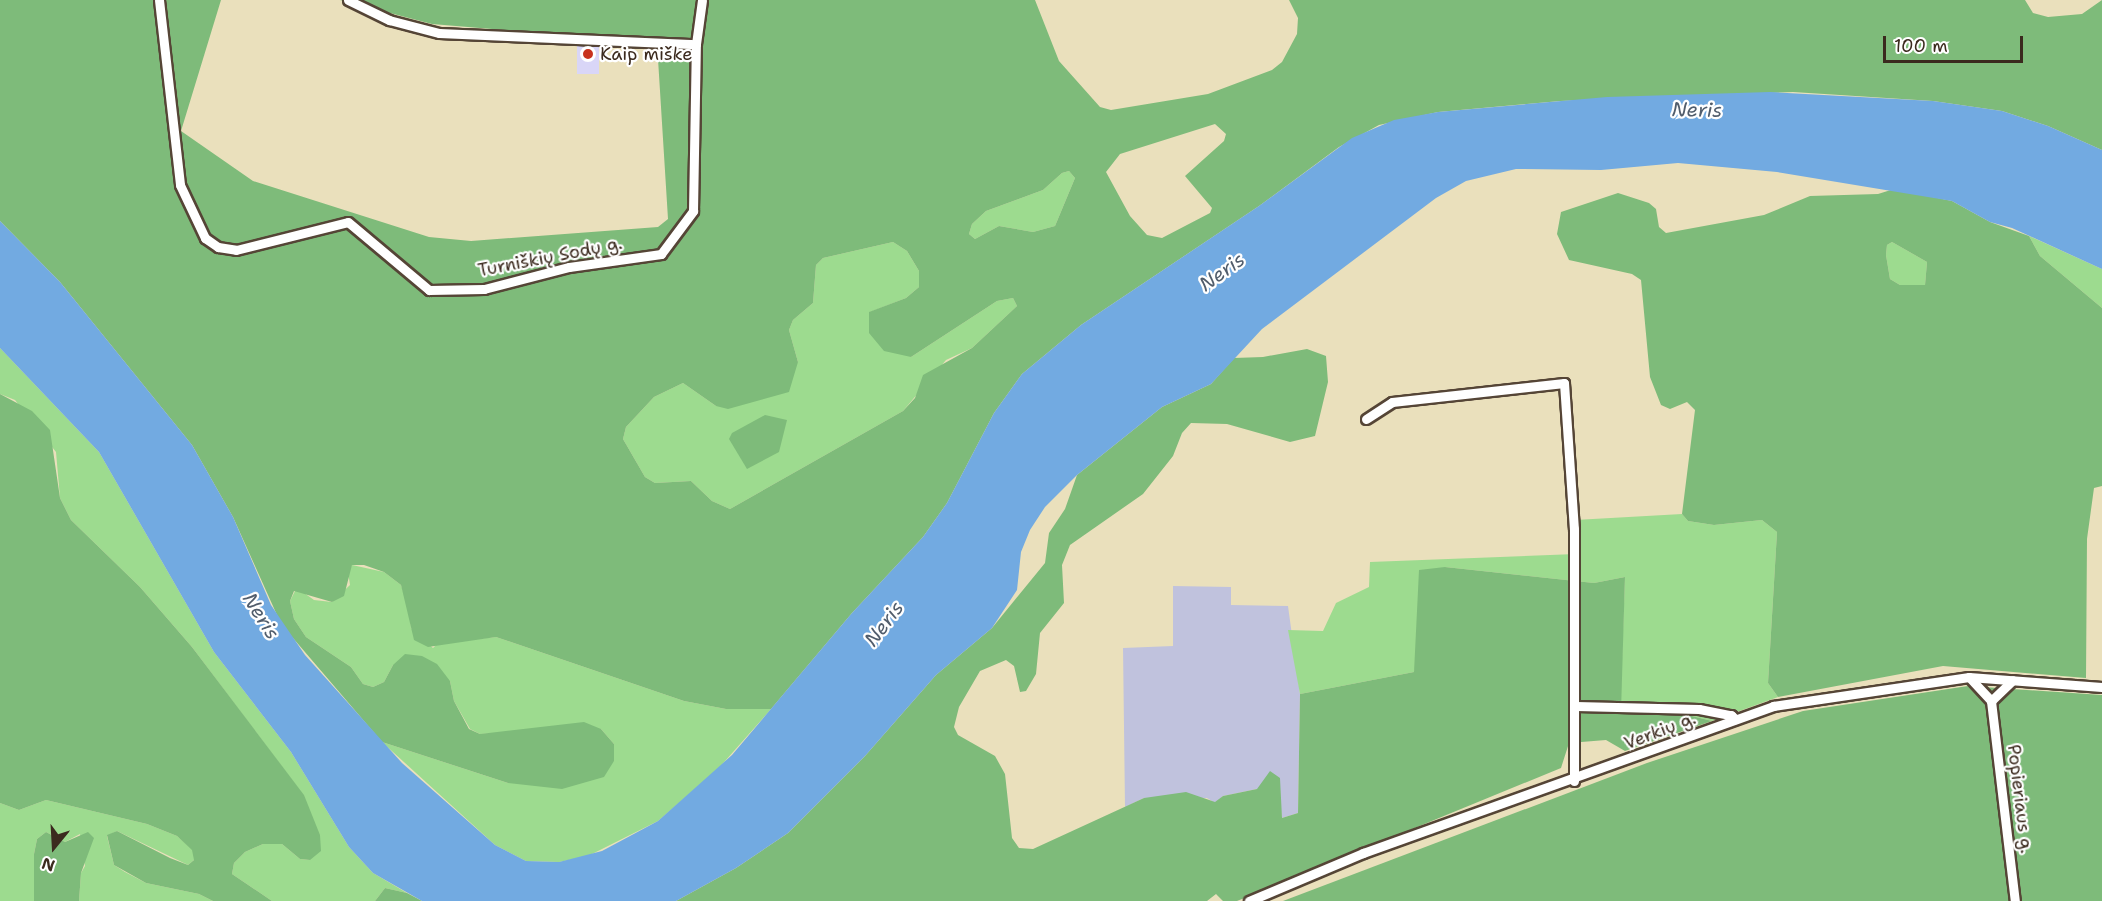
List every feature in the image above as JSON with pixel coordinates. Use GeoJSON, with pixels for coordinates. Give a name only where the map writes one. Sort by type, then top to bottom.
{"type":"FeatureCollection","features":[{"type":"Feature","properties":{"kind":"street","name":"Turniškių Sodų g."},"geometry":{"type":"LineString","coordinates":[[159,0],[180,185],[205,238],[218,247],[236,250],[348,222],[429,290],[484,289],[569,267],[661,254],[693,211],[696,45],[702,0]]}},
{"type":"Feature","properties":{"kind":"street"},"geometry":{"type":"LineString","coordinates":[[348,0],[389,20],[440,33],[696,45]]}},
{"type":"Feature","properties":{"kind":"street"},"geometry":{"type":"LineString","coordinates":[[1366,419],[1392,402],[1563,383],[1573,518],[1576,706],[1571,769],[1574,781]]}},
{"type":"Feature","properties":{"kind":"street"},"geometry":{"type":"LineString","coordinates":[[1969,678],[1991,701],[2013,680]]}},
{"type":"Feature","properties":{"kind":"street","name":"Verkių g."},"geometry":{"type":"LineString","coordinates":[[1249,901],[1363,853],[1574,781],[1736,719],[1800,700],[1969,678],[2102,687]]}},
{"type":"Feature","properties":{"kind":"street","name":"Popieriaus g."},"geometry":{"type":"LineString","coordinates":[[1991,701],[2015,901]]}},
{"type":"Feature","properties":{"kind":"street"},"geometry":{"type":"LineString","coordinates":[[1576,706],[1699,709],[1731,715],[1736,719]]}},
{"type":"Feature","properties":{"kind":"shaded area","name":"Kaip miške"},"geometry":{"type":"Polygon","coordinates":[[[577,45],[599,45],[599,74],[577,74],[577,45]]]}},
{"type":"Feature","properties":{"kind":"shaded area"},"geometry":{"type":"Polygon","coordinates":[[[1173,586],[1231,587],[1231,605],[1288,606],[1300,694],[1298,813],[1282,818],[1280,804],[1257,789],[1223,796],[1215,803],[1207,798],[1144,798],[1125,807],[1123,648],[1173,646],[1173,586]]]}},
{"type":"Feature","properties":{"kind":"green space"},"geometry":{"type":"Polygon","coordinates":[[[0,0],[221,0],[181,131],[253,181],[429,237],[471,241],[658,227],[668,219],[657,43],[432,24],[340,0],[1035,0],[1059,61],[1100,107],[1111,110],[1208,94],[1272,70],[1282,62],[1297,34],[1298,18],[1289,0],[2025,0],[2033,13],[2048,17],[2082,14],[2102,0],[2102,150],[2048,126],[2002,111],[1933,101],[1793,92],[1560,101],[1438,112],[1379,125],[1339,147],[1259,206],[1081,325],[1022,374],[994,413],[947,503],[923,537],[852,613],[771,709],[726,709],[684,701],[496,637],[428,647],[414,640],[401,585],[384,572],[364,565],[352,565],[344,596],[332,602],[294,591],[290,601],[294,619],[306,637],[351,667],[363,684],[373,687],[384,682],[393,665],[405,654],[422,656],[437,664],[450,681],[454,701],[469,729],[480,734],[584,722],[601,729],[614,744],[614,761],[604,777],[562,789],[508,783],[382,742],[281,624],[233,517],[192,445],[60,282],[0,221],[0,0]],[[1215,124],[1120,154],[1106,172],[1130,216],[1147,235],[1162,238],[1210,213],[1212,208],[1185,176],[1224,141],[1226,134],[1215,124]],[[1069,171],[1062,173],[1043,190],[986,211],[972,224],[969,234],[975,239],[999,226],[1033,232],[1055,226],[1075,178],[1069,171]],[[893,242],[823,258],[816,265],[813,303],[793,320],[789,330],[798,362],[789,392],[728,409],[716,406],[683,383],[654,397],[626,427],[623,439],[645,477],[655,483],[691,481],[712,501],[730,509],[903,411],[915,398],[923,375],[972,348],[1017,306],[1013,298],[997,301],[911,357],[884,351],[869,333],[869,312],[906,298],[919,287],[919,271],[907,251],[893,242]]]}},
{"type":"Feature","properties":{"kind":"green space"},"geometry":{"type":"Polygon","coordinates":[[[1069,171],[1075,178],[1055,226],[1033,232],[999,226],[975,239],[969,234],[972,224],[986,211],[1043,190],[1062,173],[1069,171]]]}},
{"type":"Feature","properties":{"kind":"green space"},"geometry":{"type":"Polygon","coordinates":[[[1894,189],[1952,201],[1990,222],[2029,236],[2040,256],[2102,308],[2102,486],[2094,488],[2087,539],[2086,678],[1943,666],[1778,697],[1768,683],[1777,532],[1762,520],[1714,525],[1688,521],[1682,514],[1695,410],[1687,402],[1670,409],[1661,405],[1650,377],[1641,280],[1632,274],[1569,260],[1557,234],[1561,212],[1618,193],[1649,203],[1656,209],[1659,227],[1666,233],[1764,215],[1810,196],[1878,194],[1894,189]],[[1892,242],[1887,245],[1886,255],[1890,279],[1900,285],[1925,285],[1927,262],[1892,242]]]}},
{"type":"Feature","properties":{"kind":"green space"},"geometry":{"type":"Polygon","coordinates":[[[2029,236],[2102,269],[2102,308],[2040,256],[2029,236]]]}},
{"type":"Feature","properties":{"kind":"green space"},"geometry":{"type":"Polygon","coordinates":[[[893,242],[907,251],[919,271],[919,287],[906,298],[870,312],[911,357],[997,301],[1013,298],[1017,306],[972,348],[946,360],[903,411],[730,509],[712,501],[691,481],[655,483],[645,477],[623,439],[626,427],[654,397],[683,383],[716,406],[798,362],[789,330],[793,320],[813,303],[816,265],[823,258],[893,242]]]}},
{"type":"Feature","properties":{"kind":"green space"},"geometry":{"type":"Polygon","coordinates":[[[1892,242],[1927,262],[1925,285],[1900,285],[1890,279],[1886,255],[1887,245],[1892,242]]]}},
{"type":"Feature","properties":{"kind":"green space"},"geometry":{"type":"Polygon","coordinates":[[[0,348],[99,452],[214,652],[291,752],[349,847],[373,873],[407,893],[385,888],[375,901],[272,901],[232,874],[234,863],[245,852],[263,844],[282,844],[300,859],[310,860],[304,796],[192,647],[140,587],[71,520],[60,498],[56,452],[15,400],[0,394],[0,348]]]}},
{"type":"Feature","properties":{"kind":"green space"},"geometry":{"type":"Polygon","coordinates":[[[1307,349],[1326,356],[1328,382],[1315,436],[1290,442],[1227,424],[1191,423],[1182,433],[1173,456],[1143,494],[1070,545],[1062,565],[1064,603],[1040,633],[1036,674],[1026,691],[1020,692],[1014,666],[1006,660],[980,671],[959,707],[954,727],[958,735],[995,756],[1005,774],[1012,838],[1019,848],[1033,849],[1144,798],[1186,792],[1215,802],[1223,796],[1257,789],[1270,771],[1280,778],[1282,818],[1298,813],[1300,694],[1414,672],[1419,570],[1445,567],[1594,583],[1625,577],[1621,712],[1688,715],[1712,721],[1625,751],[1606,740],[1569,743],[1561,768],[1237,901],[1223,901],[1216,894],[1207,901],[676,901],[736,868],[788,833],[865,756],[936,675],[992,628],[1045,563],[1049,533],[1065,509],[1077,475],[1162,407],[1211,384],[1234,358],[1263,357],[1307,349]]]}},
{"type":"Feature","properties":{"kind":"green space"},"geometry":{"type":"Polygon","coordinates":[[[0,394],[32,411],[50,430],[60,498],[71,520],[140,587],[192,647],[304,795],[320,835],[321,851],[310,860],[300,859],[282,844],[263,844],[245,852],[234,863],[232,874],[272,901],[213,901],[199,894],[146,883],[114,865],[107,835],[117,831],[188,865],[194,860],[192,850],[177,836],[147,824],[46,800],[19,810],[0,803],[0,394]]]}},
{"type":"Feature","properties":{"kind":"green space"},"geometry":{"type":"Polygon","coordinates":[[[765,415],[787,420],[779,452],[747,469],[729,439],[732,433],[765,415]]]}},
{"type":"Feature","properties":{"kind":"green space"},"geometry":{"type":"Polygon","coordinates":[[[1682,514],[1688,521],[1714,525],[1762,520],[1777,532],[1768,683],[1778,697],[1712,721],[1688,715],[1620,712],[1625,577],[1594,583],[1445,567],[1414,672],[1300,694],[1288,630],[1323,631],[1336,603],[1369,587],[1370,562],[1576,554],[1575,520],[1682,514]]]}},
{"type":"Feature","properties":{"kind":"green space"},"geometry":{"type":"Polygon","coordinates":[[[352,565],[384,572],[401,585],[410,612],[411,628],[433,648],[438,643],[496,637],[684,701],[726,709],[771,709],[718,769],[658,821],[588,856],[559,862],[526,861],[495,845],[382,742],[508,783],[614,761],[614,744],[601,729],[480,734],[470,729],[454,701],[450,681],[393,665],[384,682],[373,687],[363,684],[351,667],[306,637],[294,619],[290,601],[295,591],[300,590],[314,600],[332,602],[350,585],[348,572],[352,565]]]}},
{"type":"Feature","properties":{"kind":"green space"},"geometry":{"type":"Polygon","coordinates":[[[1968,686],[2102,695],[2102,901],[1283,901],[1647,763],[1803,711],[1968,686]]]}},
{"type":"Feature","properties":{"kind":"green space"},"geometry":{"type":"Polygon","coordinates":[[[46,800],[147,824],[177,836],[193,850],[195,859],[188,865],[117,831],[107,836],[114,865],[125,872],[146,883],[199,894],[213,901],[79,901],[81,873],[85,866],[80,834],[65,842],[46,832],[37,839],[34,854],[34,901],[0,901],[0,803],[19,810],[46,800]]]}},
{"type":"Feature","properties":{"kind":"green space"},"geometry":{"type":"Polygon","coordinates":[[[46,832],[65,842],[88,832],[94,838],[81,873],[79,901],[34,901],[34,854],[37,839],[46,832]]]}},
{"type":"Feature","properties":{"kind":"green space"},"geometry":{"type":"Polygon","coordinates":[[[385,888],[407,893],[422,901],[375,901],[385,888]]]}},
{"type":"Feature","properties":{"kind":"water","name":"Neris"},"geometry":{"type":"Polygon","coordinates":[[[1770,92],[1933,101],[2002,111],[2048,126],[2102,150],[2102,269],[2012,228],[1990,222],[1952,201],[1777,172],[1678,163],[1601,170],[1516,169],[1466,181],[1436,198],[1262,329],[1211,384],[1162,407],[1077,475],[1045,507],[1030,530],[1021,552],[1017,590],[992,628],[936,675],[865,756],[788,833],[736,868],[676,901],[422,901],[373,873],[349,847],[291,752],[214,652],[99,452],[0,348],[0,221],[60,282],[192,445],[233,517],[271,605],[305,655],[402,763],[495,845],[526,861],[559,862],[602,851],[658,821],[732,755],[852,613],[923,537],[947,503],[994,413],[1022,374],[1081,325],[1259,206],[1352,138],[1394,120],[1438,112],[1607,97],[1770,92]]]}},
{"type":"Feature","properties":{"kind":"place","name":"Kaip miške"},"geometry":{"type":"Point","coordinates":[588,54]}}]}
